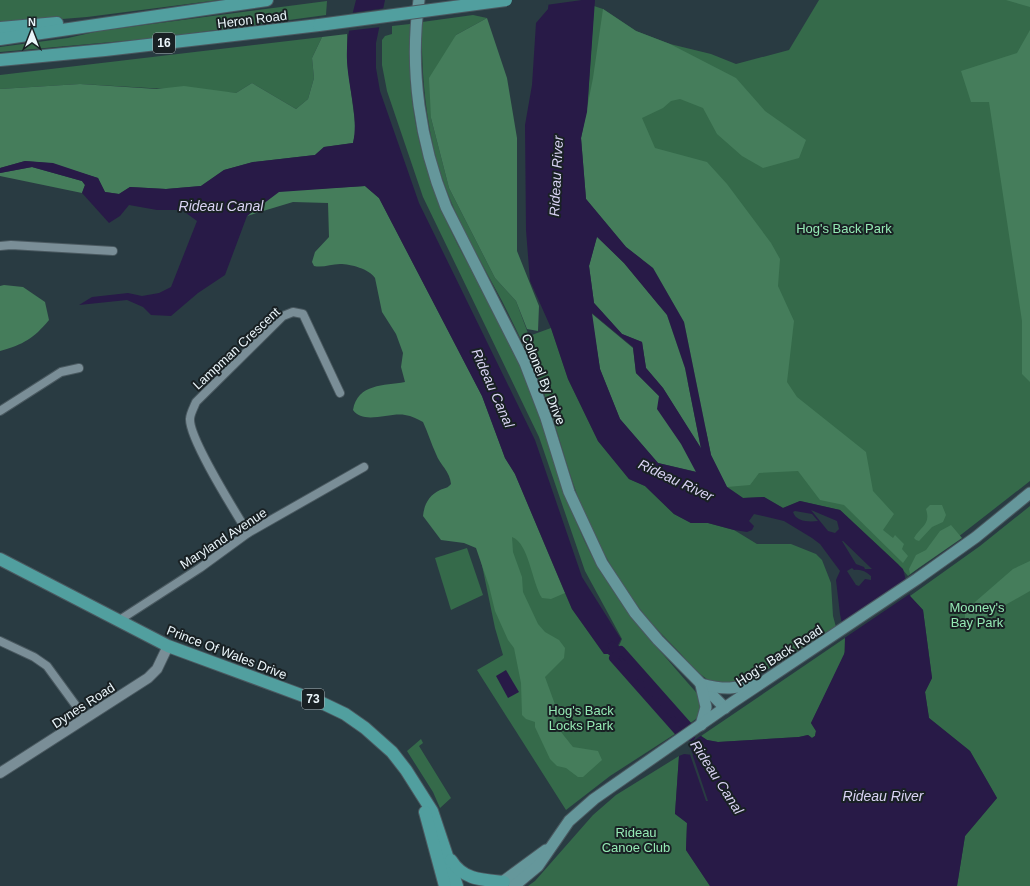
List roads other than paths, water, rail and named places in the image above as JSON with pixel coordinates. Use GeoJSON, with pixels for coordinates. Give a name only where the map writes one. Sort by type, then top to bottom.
{"type":"FeatureCollection","features":[{"type":"Feature","properties":{"kind":"main road","name":"Heron Road"},"geometry":{"type":"LineString","coordinates":[[0,39],[267,0]]}},
{"type":"Feature","properties":{"kind":"main road","name":"Colonel By Drive"},"geometry":{"type":"LineString","coordinates":[[419,0],[415,42],[418,101],[425,142],[436,184],[446,207],[525,363],[546,418],[569,492],[602,563],[635,613],[725,708]]}},
{"type":"Feature","properties":{"kind":"main road","name":"Heron Road"},"geometry":{"type":"LineString","coordinates":[[1,60],[112,49],[319,25],[506,0]]}},
{"type":"Feature","properties":{"kind":"main road"},"geometry":{"type":"LineString","coordinates":[[0,28],[124,21]]}},
{"type":"Feature","properties":{"kind":"main road","name":"Hog's Back Road"},"geometry":{"type":"LineString","coordinates":[[505,885],[550,848],[569,821],[582,808],[725,708],[917,579],[976,537],[1030,493]]}},
{"type":"Feature","properties":{"kind":"main road","name":"Prince Of Wales Drive"},"geometry":{"type":"LineString","coordinates":[[0,559],[168,646],[320,702],[345,714],[368,730],[392,752],[406,770],[432,811],[448,854],[457,886]]}},
{"type":"Feature","properties":{"kind":"main road"},"geometry":{"type":"LineString","coordinates":[[701,725],[706,703],[701,684],[720,689],[746,686],[785,668]]}},
{"type":"Feature","properties":{"kind":"main road","name":"Prince Of Wales Drive"},"geometry":{"type":"LineString","coordinates":[[422,797],[445,886]]}},
{"type":"Feature","properties":{"kind":"main road"},"geometry":{"type":"LineString","coordinates":[[448,854],[456,867],[468,877],[505,885]]}},
{"type":"Feature","properties":{"kind":"street"},"geometry":{"type":"LineString","coordinates":[[0,246],[113,251]]}},
{"type":"Feature","properties":{"kind":"street","name":"Lampman Crescent"},"geometry":{"type":"LineString","coordinates":[[248,533],[216,480],[195,437],[190,420],[196,402],[283,316],[293,312],[303,314],[340,393]]}},
{"type":"Feature","properties":{"kind":"street"},"geometry":{"type":"LineString","coordinates":[[0,410],[61,372],[79,368]]}},
{"type":"Feature","properties":{"kind":"street","name":"Maryland Avenue"},"geometry":{"type":"LineString","coordinates":[[118,621],[200,568],[248,533],[364,467]]}},
{"type":"Feature","properties":{"kind":"street"},"geometry":{"type":"LineString","coordinates":[[0,641],[34,657],[47,666],[85,718]]}},
{"type":"Feature","properties":{"kind":"street","name":"Dynes Road"},"geometry":{"type":"LineString","coordinates":[[0,773],[148,678],[156,669],[168,646]]}},
{"type":"Feature","properties":{"kind":"water","name":"Rideau Canal"},"geometry":{"type":"Polygon","coordinates":[[[356,0],[385,0],[376,43],[376,68],[380,91],[419,203],[535,440],[582,577],[621,639],[618,645],[621,650],[613,658],[608,654],[604,654],[572,609],[515,474],[505,458],[482,396],[379,198],[365,186],[279,192],[247,216],[225,275],[198,293],[171,316],[151,315],[143,307],[127,300],[79,305],[92,297],[128,293],[142,296],[159,293],[171,287],[197,221],[182,210],[157,210],[129,205],[120,216],[109,223],[82,193],[85,185],[82,181],[32,167],[0,173],[0,168],[25,161],[53,163],[98,178],[105,192],[119,194],[130,187],[166,189],[201,186],[224,170],[253,162],[315,155],[324,147],[353,143],[355,123],[348,70],[347,45],[356,0]]]}},
{"type":"Feature","properties":{"kind":"water","name":"Rideau River"},"geometry":{"type":"Polygon","coordinates":[[[549,0],[595,0],[587,112],[581,138],[586,199],[626,247],[653,268],[684,322],[711,455],[727,487],[743,498],[764,497],[783,508],[800,501],[840,510],[903,569],[910,596],[923,610],[932,678],[925,692],[929,718],[970,751],[997,798],[965,836],[957,886],[710,886],[686,850],[687,823],[675,814],[679,756],[684,754],[693,755],[689,744],[682,736],[692,730],[707,740],[718,742],[799,737],[808,735],[812,738],[815,736],[816,731],[811,723],[845,652],[845,638],[840,614],[836,580],[840,571],[820,544],[784,521],[754,514],[749,521],[754,526],[752,530],[747,532],[708,523],[691,523],[674,514],[645,486],[629,479],[598,441],[568,379],[551,328],[530,281],[526,230],[525,125],[532,85],[536,23],[548,9],[549,0]],[[597,237],[589,266],[594,303],[622,334],[642,342],[646,368],[663,388],[701,448],[685,368],[667,315],[624,263],[597,237]],[[592,313],[600,369],[620,419],[658,463],[696,472],[681,444],[657,409],[659,396],[636,373],[633,347],[592,313]],[[811,510],[828,531],[835,533],[839,529],[837,521],[811,510]],[[795,511],[793,512],[803,521],[818,521],[812,514],[795,511]],[[842,541],[856,564],[864,567],[865,569],[872,569],[842,541]],[[852,568],[847,571],[856,585],[859,586],[865,579],[871,580],[871,576],[863,571],[854,570],[852,568]]]}},
{"type":"Feature","properties":{"kind":"water"},"geometry":{"type":"Polygon","coordinates":[[[506,670],[519,692],[508,698],[496,676],[506,670]]]}},
{"type":"Feature","properties":{"kind":"waterway"},"geometry":{"type":"LineString","coordinates":[[612,646],[619,656],[691,737]]}},
{"type":"Feature","properties":{"kind":"waterway"},"geometry":{"type":"LineString","coordinates":[[621,650],[683,720],[692,730],[682,736],[613,658],[621,650]]}},
{"type":"Feature","properties":{"kind":"park label","name":"Hog's Back Park"},"geometry":{"type":"Point","coordinates":[844,228]}},
{"type":"Feature","properties":{"kind":"park label","name":"Mooney's Bay Park"},"geometry":{"type":"Point","coordinates":[977,614]}},
{"type":"Feature","properties":{"kind":"park label","name":"Hog's Back Locks Park"},"geometry":{"type":"Point","coordinates":[581,718]}},
{"type":"Feature","properties":{"kind":"park label","name":"Rideau Canoe Club"},"geometry":{"type":"Point","coordinates":[636,840]}}]}
